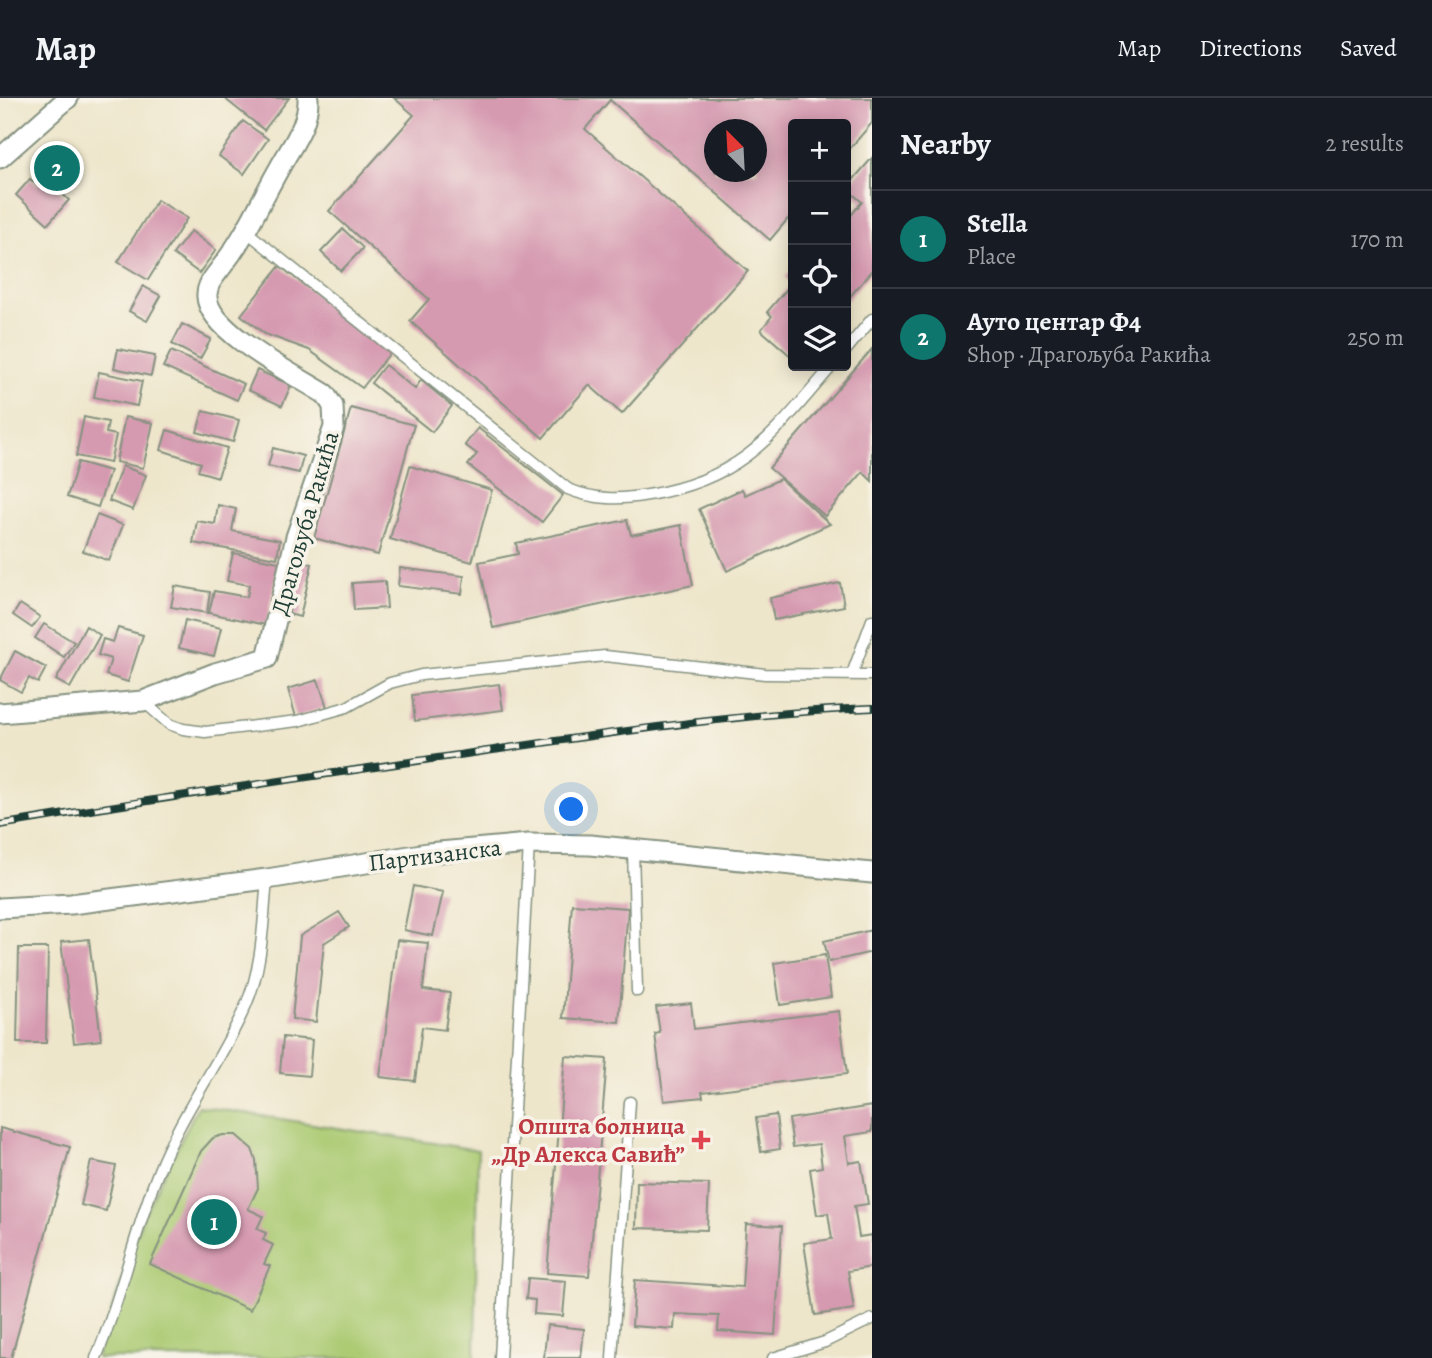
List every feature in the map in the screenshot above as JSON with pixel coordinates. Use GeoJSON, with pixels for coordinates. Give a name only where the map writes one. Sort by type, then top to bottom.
{"type":"FeatureCollection","features":[{"type":"Feature","properties":{"kind":"street"},"geometry":{"type":"LineString","coordinates":[[0,158],[68,98]]}},
{"type":"Feature","properties":{"kind":"street","name":"Драгољуба Ракића"},"geometry":{"type":"LineString","coordinates":[[143,701],[215,673],[267,658],[296,537],[334,427],[333,406],[325,394],[231,334],[214,316],[207,298],[211,280],[247,231],[262,198],[300,133],[306,118],[308,98]]}},
{"type":"Feature","properties":{"kind":"street"},"geometry":{"type":"LineString","coordinates":[[0,713],[143,701]]}},
{"type":"Feature","properties":{"kind":"street","name":"Партизанска"},"geometry":{"type":"LineString","coordinates":[[0,908],[71,904],[267,879],[428,853],[529,844],[590,845],[872,873]]}},
{"type":"Feature","properties":{"kind":"lane"},"geometry":{"type":"LineString","coordinates":[[247,231],[568,489],[584,496],[620,499],[665,492],[690,487],[720,473],[748,456],[772,436],[828,371]]}},
{"type":"Feature","properties":{"kind":"lane"},"geometry":{"type":"LineString","coordinates":[[851,344],[872,319]]}},
{"type":"Feature","properties":{"kind":"lane"},"geometry":{"type":"LineString","coordinates":[[852,674],[872,620]]}},
{"type":"Feature","properties":{"kind":"lane"},"geometry":{"type":"LineString","coordinates":[[143,701],[169,724],[205,732],[298,721],[347,708],[390,683],[421,675],[605,656],[765,674],[872,675]]}},
{"type":"Feature","properties":{"kind":"lane"},"geometry":{"type":"LineString","coordinates":[[500,1358],[529,844]]}},
{"type":"Feature","properties":{"kind":"lane"},"geometry":{"type":"LineString","coordinates":[[633,849],[636,991]]}},
{"type":"Feature","properties":{"kind":"lane"},"geometry":{"type":"LineString","coordinates":[[96,1358],[159,1169],[247,1004],[257,968],[267,879]]}},
{"type":"Feature","properties":{"kind":"lane"},"geometry":{"type":"LineString","coordinates":[[612,1358],[630,1102]]}},
{"type":"Feature","properties":{"kind":"lane"},"geometry":{"type":"LineString","coordinates":[[773,1358],[825,1342],[872,1319]]}},
{"type":"Feature","properties":{"kind":"green space"},"geometry":{"type":"Polygon","coordinates":[[[198,1106],[478,1150],[475,1358],[96,1358],[143,1216],[198,1106]]]}},
{"type":"Feature","properties":{"kind":"building"},"geometry":{"type":"Polygon","coordinates":[[[224,98],[289,98],[264,130],[224,98]]]}},
{"type":"Feature","properties":{"kind":"building"},"geometry":{"type":"Polygon","coordinates":[[[394,98],[872,98],[872,123],[851,147],[851,119],[788,119],[788,219],[770,240],[610,100],[585,129],[748,271],[622,414],[589,385],[543,438],[410,321],[429,299],[329,211],[414,115],[394,98]]]}},
{"type":"Feature","properties":{"kind":"building"},"geometry":{"type":"Polygon","coordinates":[[[243,121],[268,139],[244,174],[219,156],[243,121]]]}},
{"type":"Feature","properties":{"kind":"building"},"geometry":{"type":"Polygon","coordinates":[[[872,158],[872,271],[851,295],[851,215],[862,202],[851,192],[851,182],[872,158]]]}},
{"type":"Feature","properties":{"kind":"building"},"geometry":{"type":"Polygon","coordinates":[[[43,177],[69,200],[48,224],[16,195],[30,179],[37,185],[43,177]]]}},
{"type":"Feature","properties":{"kind":"building"},"geometry":{"type":"Polygon","coordinates":[[[157,200],[187,218],[148,280],[118,262],[157,200]]]}},
{"type":"Feature","properties":{"kind":"building"},"geometry":{"type":"Polygon","coordinates":[[[343,229],[363,248],[341,271],[321,252],[343,229]]]}},
{"type":"Feature","properties":{"kind":"building"},"geometry":{"type":"Polygon","coordinates":[[[191,231],[216,250],[199,273],[173,254],[191,231]]]}},
{"type":"Feature","properties":{"kind":"building"},"geometry":{"type":"Polygon","coordinates":[[[280,266],[390,353],[362,388],[309,350],[265,334],[241,315],[280,266]]]}},
{"type":"Feature","properties":{"kind":"building"},"geometry":{"type":"Polygon","coordinates":[[[143,286],[161,296],[147,321],[129,311],[143,286]]]}},
{"type":"Feature","properties":{"kind":"building"},"geometry":{"type":"Polygon","coordinates":[[[788,288],[788,354],[761,330],[772,316],[767,312],[788,288]]]}},
{"type":"Feature","properties":{"kind":"building"},"geometry":{"type":"Polygon","coordinates":[[[182,324],[211,339],[200,359],[172,344],[182,324]]]}},
{"type":"Feature","properties":{"kind":"building"},"geometry":{"type":"Polygon","coordinates":[[[118,349],[155,356],[151,376],[114,368],[118,349]]]}},
{"type":"Feature","properties":{"kind":"building"},"geometry":{"type":"Polygon","coordinates":[[[872,349],[872,481],[863,472],[825,516],[769,468],[872,349]]]}},
{"type":"Feature","properties":{"kind":"building"},"geometry":{"type":"Polygon","coordinates":[[[171,351],[244,384],[237,400],[163,367],[171,351]]]}},
{"type":"Feature","properties":{"kind":"building"},"geometry":{"type":"Polygon","coordinates":[[[385,365],[415,389],[421,380],[452,406],[432,432],[371,383],[385,365]]]}},
{"type":"Feature","properties":{"kind":"building"},"geometry":{"type":"Polygon","coordinates":[[[257,370],[291,385],[282,406],[248,390],[257,370]]]}},
{"type":"Feature","properties":{"kind":"building"},"geometry":{"type":"Polygon","coordinates":[[[99,372],[142,381],[137,406],[94,397],[99,372]]]}},
{"type":"Feature","properties":{"kind":"building"},"geometry":{"type":"Polygon","coordinates":[[[351,408],[414,425],[378,555],[314,538],[351,408]]]}},
{"type":"Feature","properties":{"kind":"building"},"geometry":{"type":"Polygon","coordinates":[[[203,411],[239,420],[233,442],[197,432],[203,411]]]}},
{"type":"Feature","properties":{"kind":"building"},"geometry":{"type":"Polygon","coordinates":[[[84,417],[108,422],[106,433],[116,435],[110,463],[76,456],[84,417]]]}},
{"type":"Feature","properties":{"kind":"building"},"geometry":{"type":"Polygon","coordinates":[[[125,417],[153,423],[143,468],[116,462],[125,417]]]}},
{"type":"Feature","properties":{"kind":"building"},"geometry":{"type":"Polygon","coordinates":[[[478,428],[563,495],[542,522],[468,465],[477,454],[465,445],[478,428]]]}},
{"type":"Feature","properties":{"kind":"building"},"geometry":{"type":"Polygon","coordinates":[[[167,430],[227,448],[218,477],[198,471],[201,463],[161,450],[167,430]]]}},
{"type":"Feature","properties":{"kind":"building"},"geometry":{"type":"Polygon","coordinates":[[[273,448],[303,456],[299,473],[268,466],[273,448]]]}},
{"type":"Feature","properties":{"kind":"building"},"geometry":{"type":"Polygon","coordinates":[[[78,462],[110,471],[98,507],[67,497],[78,462]]]}},
{"type":"Feature","properties":{"kind":"building"},"geometry":{"type":"Polygon","coordinates":[[[122,466],[146,475],[133,510],[109,501],[122,466]]]}},
{"type":"Feature","properties":{"kind":"building"},"geometry":{"type":"Polygon","coordinates":[[[410,466],[492,490],[472,562],[390,539],[410,466]]]}},
{"type":"Feature","properties":{"kind":"building"},"geometry":{"type":"Polygon","coordinates":[[[780,479],[830,524],[727,571],[699,509],[742,489],[745,495],[780,479]]]}},
{"type":"Feature","properties":{"kind":"building"},"geometry":{"type":"Polygon","coordinates":[[[218,505],[236,509],[232,531],[280,540],[277,558],[193,543],[197,521],[215,524],[218,505]]]}},
{"type":"Feature","properties":{"kind":"building"},"geometry":{"type":"Polygon","coordinates":[[[97,515],[123,525],[109,561],[83,551],[97,515]]]}},
{"type":"Feature","properties":{"kind":"building"},"geometry":{"type":"Polygon","coordinates":[[[627,520],[631,535],[681,525],[693,585],[493,628],[479,562],[518,554],[516,543],[627,520]]]}},
{"type":"Feature","properties":{"kind":"building"},"geometry":{"type":"Polygon","coordinates":[[[233,553],[279,562],[266,625],[209,613],[214,591],[247,597],[249,585],[227,581],[233,553]]]}},
{"type":"Feature","properties":{"kind":"building"},"geometry":{"type":"Polygon","coordinates":[[[293,560],[312,564],[300,617],[281,612],[293,560]]]}},
{"type":"Feature","properties":{"kind":"building"},"geometry":{"type":"Polygon","coordinates":[[[400,568],[464,576],[462,594],[398,586],[400,568]]]}},
{"type":"Feature","properties":{"kind":"building"},"geometry":{"type":"Polygon","coordinates":[[[385,581],[387,608],[354,610],[352,583],[385,581]]]}},
{"type":"Feature","properties":{"kind":"building"},"geometry":{"type":"Polygon","coordinates":[[[840,583],[844,606],[774,620],[770,598],[840,583]]]}},
{"type":"Feature","properties":{"kind":"building"},"geometry":{"type":"Polygon","coordinates":[[[175,586],[210,592],[207,613],[171,607],[175,586]]]}},
{"type":"Feature","properties":{"kind":"building"},"geometry":{"type":"Polygon","coordinates":[[[20,604],[40,617],[32,628],[13,615],[20,604]]]}},
{"type":"Feature","properties":{"kind":"building"},"geometry":{"type":"Polygon","coordinates":[[[185,620],[221,628],[214,656],[179,648],[185,620]]]}},
{"type":"Feature","properties":{"kind":"building"},"geometry":{"type":"Polygon","coordinates":[[[44,624],[74,642],[64,657],[35,638],[44,624]]]}},
{"type":"Feature","properties":{"kind":"building"},"geometry":{"type":"Polygon","coordinates":[[[86,626],[100,635],[70,688],[56,680],[86,626]]]}},
{"type":"Feature","properties":{"kind":"building"},"geometry":{"type":"Polygon","coordinates":[[[118,628],[143,635],[128,682],[106,675],[111,659],[98,655],[103,639],[113,642],[118,628]]]}},
{"type":"Feature","properties":{"kind":"building"},"geometry":{"type":"Polygon","coordinates":[[[15,651],[46,668],[38,683],[29,678],[21,692],[0,680],[15,651]]]}},
{"type":"Feature","properties":{"kind":"building"},"geometry":{"type":"Polygon","coordinates":[[[318,680],[327,707],[296,717],[288,689],[318,680]]]}},
{"type":"Feature","properties":{"kind":"building"},"geometry":{"type":"Polygon","coordinates":[[[499,684],[503,710],[415,721],[412,695],[499,684]]]}},
{"type":"Feature","properties":{"kind":"building"},"geometry":{"type":"Polygon","coordinates":[[[413,886],[443,892],[433,936],[404,930],[413,886]]]}},
{"type":"Feature","properties":{"kind":"building"},"geometry":{"type":"Polygon","coordinates":[[[572,904],[628,908],[619,1022],[563,1018],[572,904]]]}},
{"type":"Feature","properties":{"kind":"building"},"geometry":{"type":"Polygon","coordinates":[[[339,912],[349,927],[324,943],[316,1022],[292,1019],[300,936],[339,912]]]}},
{"type":"Feature","properties":{"kind":"building"},"geometry":{"type":"Polygon","coordinates":[[[872,930],[872,952],[829,962],[824,941],[872,930]]]}},
{"type":"Feature","properties":{"kind":"building"},"geometry":{"type":"Polygon","coordinates":[[[89,939],[101,1040],[74,1043],[61,942],[89,939]]]}},
{"type":"Feature","properties":{"kind":"building"},"geometry":{"type":"Polygon","coordinates":[[[397,940],[428,943],[423,990],[450,993],[445,1030],[422,1027],[415,1081],[380,1077],[397,940]]]}},
{"type":"Feature","properties":{"kind":"building"},"geometry":{"type":"Polygon","coordinates":[[[19,948],[48,948],[46,1043],[17,1043],[19,948]]]}},
{"type":"Feature","properties":{"kind":"building"},"geometry":{"type":"Polygon","coordinates":[[[825,955],[831,997],[780,1005],[774,963],[825,955]]]}},
{"type":"Feature","properties":{"kind":"building"},"geometry":{"type":"Polygon","coordinates":[[[691,1003],[694,1029],[839,1011],[847,1074],[702,1092],[703,1097],[664,1101],[655,1034],[660,1033],[656,1007],[691,1003]]]}},
{"type":"Feature","properties":{"kind":"building"},"geometry":{"type":"Polygon","coordinates":[[[283,1037],[312,1040],[309,1076],[280,1073],[283,1037]]]}},
{"type":"Feature","properties":{"kind":"building"},"geometry":{"type":"Polygon","coordinates":[[[565,1056],[607,1059],[589,1276],[547,1273],[565,1056]]]}},
{"type":"Feature","properties":{"kind":"building"},"geometry":{"type":"Polygon","coordinates":[[[872,1106],[872,1132],[845,1136],[849,1163],[861,1161],[868,1204],[854,1206],[859,1237],[872,1235],[872,1267],[848,1271],[854,1309],[815,1315],[804,1243],[832,1239],[828,1213],[817,1215],[810,1169],[822,1167],[819,1144],[793,1147],[789,1119],[872,1106]]]}},
{"type":"Feature","properties":{"kind":"building"},"geometry":{"type":"Polygon","coordinates":[[[776,1115],[780,1149],[761,1152],[756,1118],[776,1115]]]}},
{"type":"Feature","properties":{"kind":"building"},"geometry":{"type":"Polygon","coordinates":[[[0,1128],[70,1147],[11,1358],[0,1358],[0,1128]]]}},
{"type":"Feature","properties":{"kind":"building"},"geometry":{"type":"Polygon","coordinates":[[[236,1135],[252,1149],[256,1160],[258,1188],[248,1209],[263,1216],[257,1229],[266,1233],[263,1240],[273,1245],[264,1264],[270,1266],[250,1310],[150,1264],[201,1151],[213,1138],[236,1135]]]}},
{"type":"Feature","properties":{"kind":"building"},"geometry":{"type":"Polygon","coordinates":[[[91,1161],[116,1166],[106,1211],[81,1205],[91,1161]]]}},
{"type":"Feature","properties":{"kind":"building"},"geometry":{"type":"Polygon","coordinates":[[[637,1182],[709,1184],[707,1230],[636,1228],[637,1182]]]}},
{"type":"Feature","properties":{"kind":"building"},"geometry":{"type":"Polygon","coordinates":[[[746,1224],[782,1226],[775,1335],[718,1331],[719,1316],[675,1314],[674,1329],[632,1326],[635,1280],[742,1287],[746,1224]]]}},
{"type":"Feature","properties":{"kind":"building"},"geometry":{"type":"Polygon","coordinates":[[[528,1278],[566,1281],[563,1316],[534,1314],[535,1300],[526,1299],[528,1278]]]}},
{"type":"Feature","properties":{"kind":"building"},"geometry":{"type":"Polygon","coordinates":[[[547,1325],[584,1329],[581,1358],[544,1358],[547,1325]]]}},
{"type":"Feature","properties":{"kind":"railway"},"geometry":{"type":"LineString","coordinates":[[0,825],[621,732],[771,714],[872,708]]}},
{"type":"Feature","properties":{"kind":"place","name":"Ауто центар Ф4"},"geometry":{"type":"Point","coordinates":[57,168]}},
{"type":"Feature","properties":{"kind":"place","name":"Општа болница „Др Алекса Савић”"},"geometry":{"type":"Point","coordinates":[701,1140]}},
{"type":"Feature","properties":{"kind":"place","name":"Stella"},"geometry":{"type":"Point","coordinates":[214,1222]}}]}
